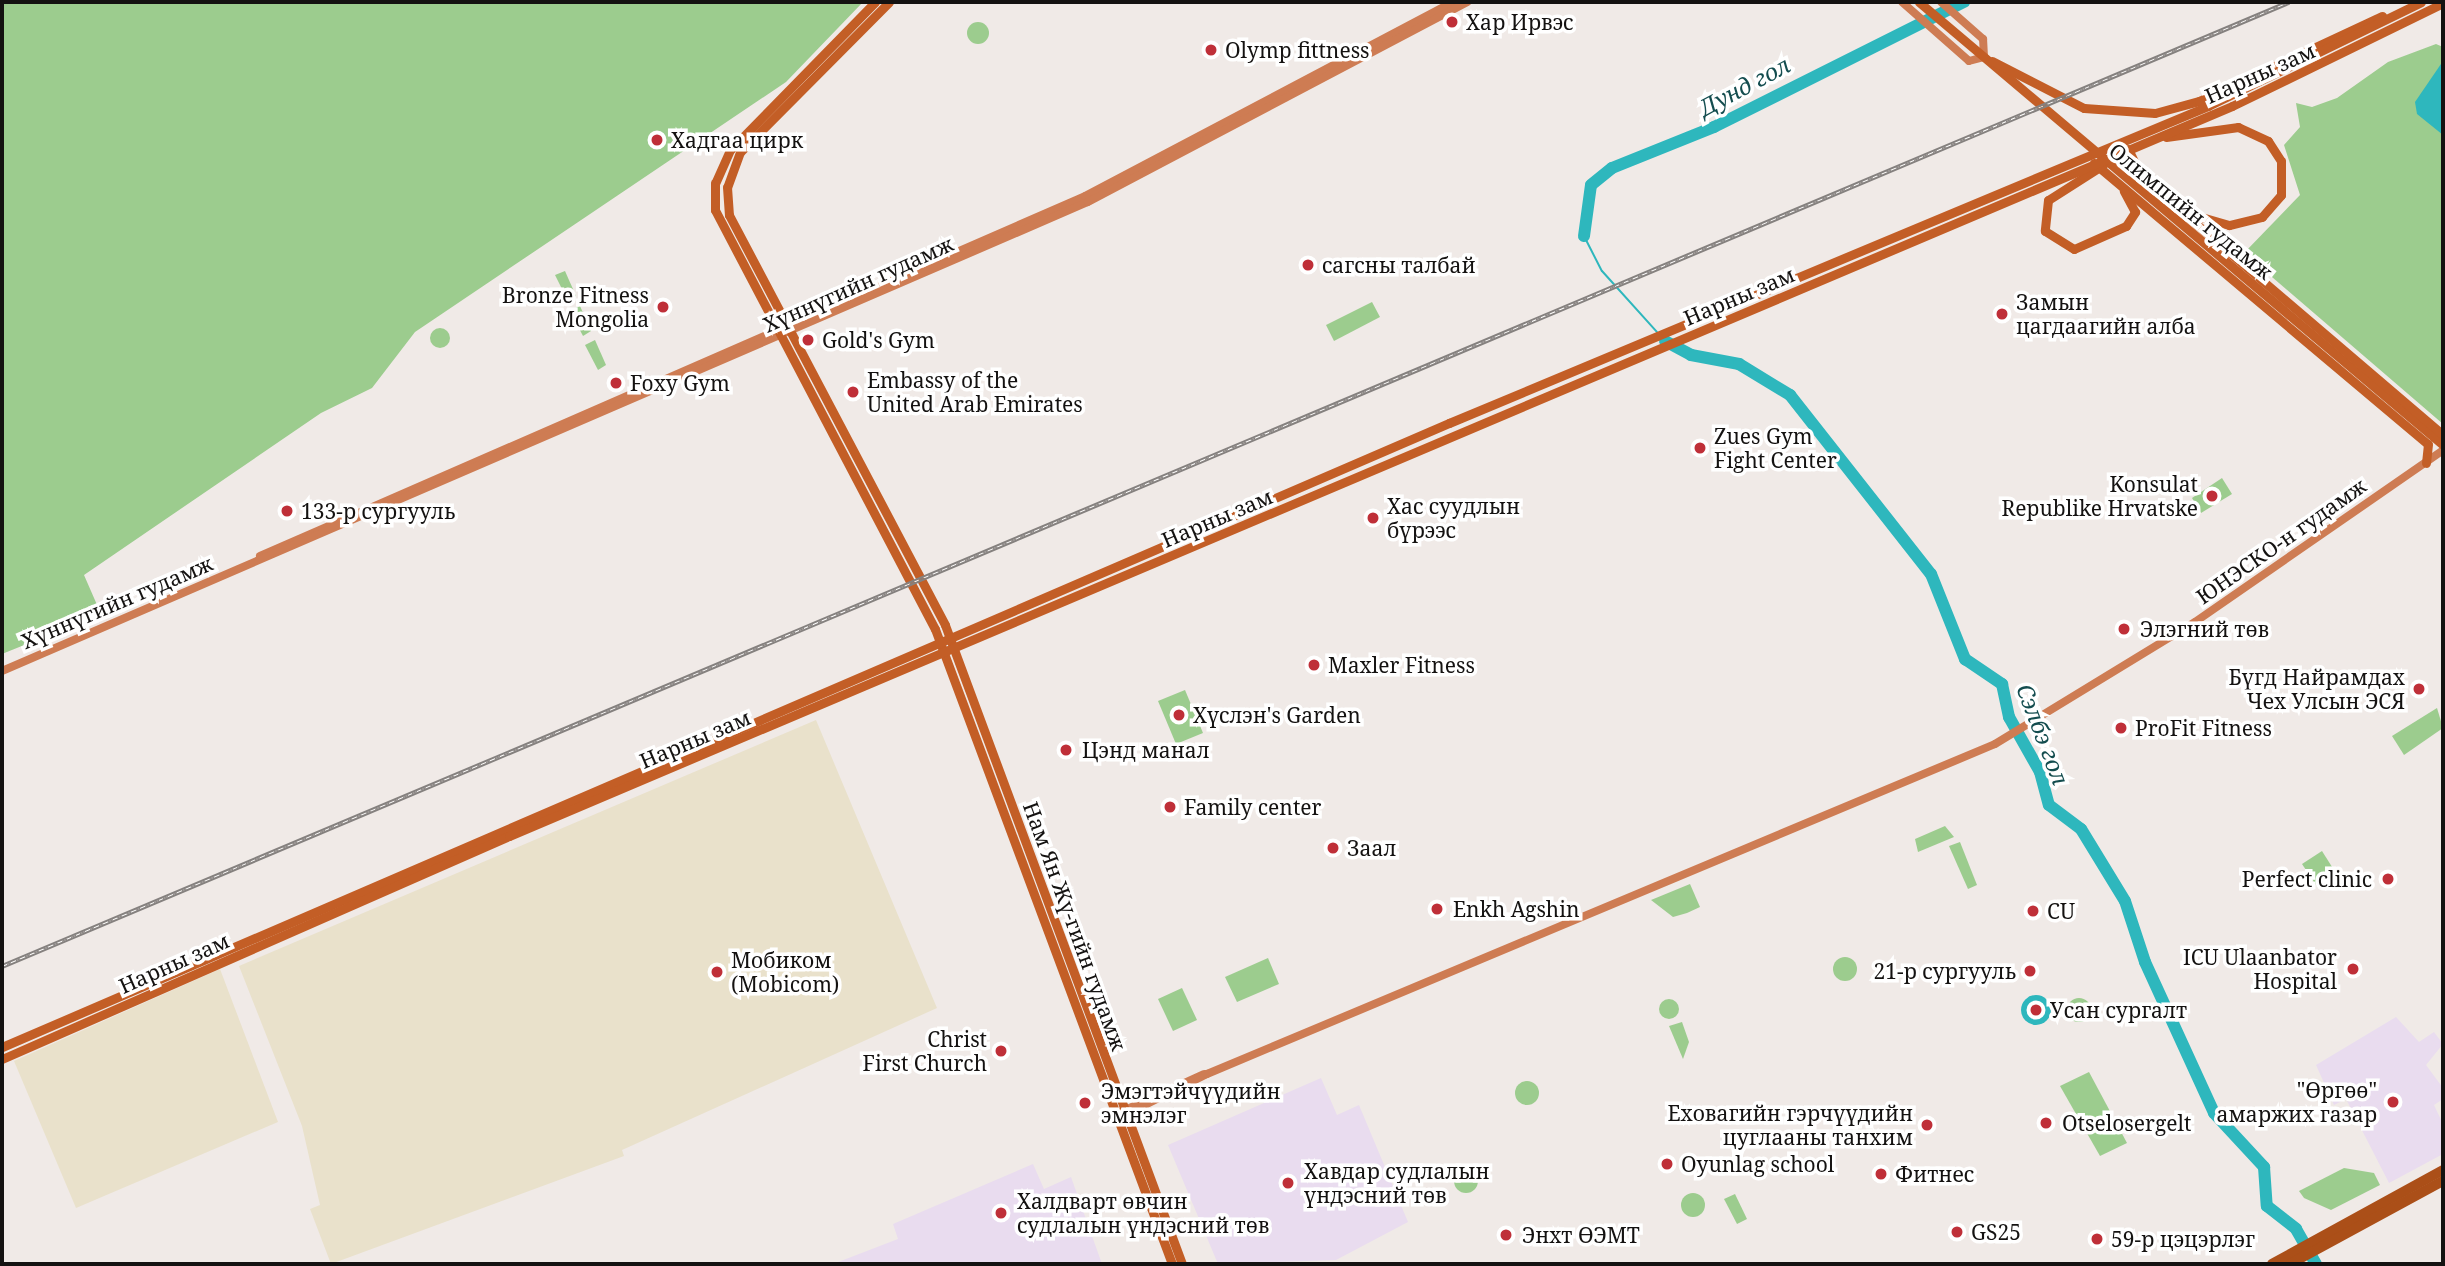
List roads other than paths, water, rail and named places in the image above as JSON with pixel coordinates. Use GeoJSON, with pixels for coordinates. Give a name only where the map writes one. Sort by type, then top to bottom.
{"type":"FeatureCollection","features":[{"type":"Feature","properties":{"kind":"highway"},"geometry":{"type":"LineString","coordinates":[[2321,1242],[2443,1170]]}},
{"type":"Feature","properties":{"kind":"highway"},"geometry":{"type":"LineString","coordinates":[[2272,1264],[2286,1261],[2443,1181]]}},
{"type":"Feature","properties":{"kind":"main road"},"geometry":{"type":"LineString","coordinates":[[854,30],[875,2]]}},
{"type":"Feature","properties":{"kind":"main road"},"geometry":{"type":"LineString","coordinates":[[854,30],[889,2]]}},
{"type":"Feature","properties":{"kind":"main road","name":"Хүннүгийн гудамж"},"geometry":{"type":"LineString","coordinates":[[789,330],[1104,187],[1453,2]]}},
{"type":"Feature","properties":{"kind":"main road","name":"Хүннүгийн гудамж"},"geometry":{"type":"LineString","coordinates":[[2,671],[1157,169],[1468,2]]}},
{"type":"Feature","properties":{"kind":"main road"},"geometry":{"type":"LineString","coordinates":[[1902,2],[1969,61],[1984,57],[1987,46],[1964,21],[1941,2]]}},
{"type":"Feature","properties":{"kind":"main road","name":"Олимпийн гудамж"},"geometry":{"type":"LineString","coordinates":[[1919,2],[2081,143],[2324,343],[2443,447]]}},
{"type":"Feature","properties":{"kind":"main road"},"geometry":{"type":"LineString","coordinates":[[1970,47],[2063,101],[2105,113],[2155,113],[2199,101],[2412,2]]}},
{"type":"Feature","properties":{"kind":"main road","name":"Нарны зам"},"geometry":{"type":"LineString","coordinates":[[2,1059],[939,642],[1483,409],[2270,78],[2421,2]]}},
{"type":"Feature","properties":{"kind":"main road","name":"Нарны зам"},"geometry":{"type":"LineString","coordinates":[[2,1047],[661,767],[954,650],[2053,180],[2097,165],[2443,3]]}},
{"type":"Feature","properties":{"kind":"main road","name":"Нам Ян Жү-гийн гудамж"},"geometry":{"type":"LineString","coordinates":[[854,30],[750,142],[730,174],[729,215],[914,559],[950,638],[1122,1114],[1172,1264]]}},
{"type":"Feature","properties":{"kind":"main road","name":"Нам Ян Жү-гийн гудамж"},"geometry":{"type":"LineString","coordinates":[[854,30],[730,150],[715,183],[719,224],[939,642],[1182,1264]]}},
{"type":"Feature","properties":{"kind":"main road"},"geometry":{"type":"LineString","coordinates":[[2117,171],[2202,219],[2229,225],[2262,217],[2283,185],[2276,150],[2245,128],[2210,126],[2138,145]]}},
{"type":"Feature","properties":{"kind":"main road"},"geometry":{"type":"LineString","coordinates":[[2081,143],[2133,203],[2133,219],[2074,248],[2052,240],[2043,212],[2048,200],[2076,183],[2097,165],[2171,226],[2186,238],[2428,444],[2426,463]]}},
{"type":"Feature","properties":{"kind":"main road"},"geometry":{"type":"LineString","coordinates":[[2125,150],[2139,172],[2182,212],[2443,435]]}},
{"type":"Feature","properties":{"kind":"main road"},"geometry":{"type":"LineString","coordinates":[[2049,170],[2053,180]]}},
{"type":"Feature","properties":{"kind":"main road"},"geometry":{"type":"LineString","coordinates":[[2171,226],[2180,224],[2182,212]]}},
{"type":"Feature","properties":{"kind":"main road"},"geometry":{"type":"LineString","coordinates":[[2186,238],[2187,229],[2198,225]]}},
{"type":"Feature","properties":{"kind":"main road"},"geometry":{"type":"LineString","coordinates":[[1907,230],[1914,240]]}},
{"type":"Feature","properties":{"kind":"main road"},"geometry":{"type":"LineString","coordinates":[[1896,234],[1900,246]]}},
{"type":"Feature","properties":{"kind":"main road"},"geometry":{"type":"LineString","coordinates":[[1483,409],[1489,421]]}},
{"type":"Feature","properties":{"kind":"main road","name":"ЮНЭСКО-н гудамж"},"geometry":{"type":"LineString","coordinates":[[1122,1114],[1207,1074],[1994,744],[2066,705],[2426,463],[2443,447]]}},
{"type":"Feature","properties":{"kind":"main road"},"geometry":{"type":"LineString","coordinates":[[1199,532],[1204,542]]}},
{"type":"Feature","properties":{"kind":"water"},"geometry":{"type":"Polygon","coordinates":[[[2443,61],[2443,135],[2417,114],[2415,102],[2443,61]]]}},
{"type":"Feature","properties":{"kind":"water","name":"Усан сургалт"},"geometry":{"type":"Polygon","coordinates":[[[2036,995],[2042,996],[2050,1004],[2050,1016],[2042,1024],[2036,1025],[2030,1024],[2022,1016],[2021,1010],[2022,1004],[2030,996],[2036,995]]]}},
{"type":"Feature","properties":{"kind":"waterway","name":"Дунд гол"},"geometry":{"type":"LineString","coordinates":[[1584,236],[1591,185],[1612,168],[1714,127],[1964,2]]}},
{"type":"Feature","properties":{"kind":"waterway","name":"Сэлбэ гол"},"geometry":{"type":"LineString","coordinates":[[1584,236],[1602,271],[1657,332]]}},
{"type":"Feature","properties":{"kind":"waterway","name":"Сэлбэ гол"},"geometry":{"type":"LineString","coordinates":[[1665,341],[1691,355],[1739,364],[1790,395],[1931,574],[1965,659],[2002,684],[2009,717],[2040,772],[2049,805],[2081,829],[2125,901],[2145,962],[2214,1113],[2264,1167],[2267,1206],[2296,1229],[2316,1264]]}},
{"type":"Feature","properties":{"kind":"railway"},"geometry":{"type":"LineString","coordinates":[[2,966],[2289,2]]}},
{"type":"Feature","properties":{"kind":"place","name":"Хар Ирвэс"},"geometry":{"type":"Point","coordinates":[1452,22]}},
{"type":"Feature","properties":{"kind":"place","name":"Olymp fittness"},"geometry":{"type":"Point","coordinates":[1211,50]}},
{"type":"Feature","properties":{"kind":"place","name":"Хадгаа цирк"},"geometry":{"type":"Point","coordinates":[657,140]}},
{"type":"Feature","properties":{"kind":"place","name":"сагсны талбай"},"geometry":{"type":"Point","coordinates":[1308,265]}},
{"type":"Feature","properties":{"kind":"place","name":"Bronze Fitness Mongolia"},"geometry":{"type":"Point","coordinates":[663,307]}},
{"type":"Feature","properties":{"kind":"place","name":"Замын цагдаагийн алба"},"geometry":{"type":"Point","coordinates":[2002,314]}},
{"type":"Feature","properties":{"kind":"place","name":"Gold's Gym"},"geometry":{"type":"Point","coordinates":[808,340]}},
{"type":"Feature","properties":{"kind":"place","name":"Foxy Gym"},"geometry":{"type":"Point","coordinates":[616,383]}},
{"type":"Feature","properties":{"kind":"place","name":"Embassy of the United Arab Emirates"},"geometry":{"type":"Point","coordinates":[853,392]}},
{"type":"Feature","properties":{"kind":"place","name":"Zues Gym Fight Center"},"geometry":{"type":"Point","coordinates":[1700,448]}},
{"type":"Feature","properties":{"kind":"place","name":"Konsulat Republike Hrvatske"},"geometry":{"type":"Point","coordinates":[2212,496]}},
{"type":"Feature","properties":{"kind":"place","name":"133-р сургууль"},"geometry":{"type":"Point","coordinates":[287,511]}},
{"type":"Feature","properties":{"kind":"place","name":"Хас суудлын бүрээс"},"geometry":{"type":"Point","coordinates":[1373,518]}},
{"type":"Feature","properties":{"kind":"place","name":"Элэгний төв"},"geometry":{"type":"Point","coordinates":[2124,629]}},
{"type":"Feature","properties":{"kind":"place","name":"Maxler Fitness"},"geometry":{"type":"Point","coordinates":[1314,665]}},
{"type":"Feature","properties":{"kind":"place","name":"Бүгд Найрамдах Чех Улсын ЭСЯ"},"geometry":{"type":"Point","coordinates":[2419,689]}},
{"type":"Feature","properties":{"kind":"place","name":"Хүслэн's Garden"},"geometry":{"type":"Point","coordinates":[1179,715]}},
{"type":"Feature","properties":{"kind":"place","name":"ProFit Fitness"},"geometry":{"type":"Point","coordinates":[2121,728]}},
{"type":"Feature","properties":{"kind":"place","name":"Цэнд манал"},"geometry":{"type":"Point","coordinates":[1066,750]}},
{"type":"Feature","properties":{"kind":"place","name":"Family center"},"geometry":{"type":"Point","coordinates":[1170,807]}},
{"type":"Feature","properties":{"kind":"place","name":"Заал"},"geometry":{"type":"Point","coordinates":[1333,848]}},
{"type":"Feature","properties":{"kind":"place","name":"Perfect clinic"},"geometry":{"type":"Point","coordinates":[2388,879]}},
{"type":"Feature","properties":{"kind":"place","name":"Enkh Agshin"},"geometry":{"type":"Point","coordinates":[1437,909]}},
{"type":"Feature","properties":{"kind":"place","name":"CU"},"geometry":{"type":"Point","coordinates":[2033,911]}},
{"type":"Feature","properties":{"kind":"place","name":"ICU Ulaanbator Hospital"},"geometry":{"type":"Point","coordinates":[2353,969]}},
{"type":"Feature","properties":{"kind":"place","name":"21-р сургууль"},"geometry":{"type":"Point","coordinates":[2030,971]}},
{"type":"Feature","properties":{"kind":"place","name":"Мобиком (Mobicom)"},"geometry":{"type":"Point","coordinates":[717,972]}},
{"type":"Feature","properties":{"kind":"place","name":"Усан сургалт"},"geometry":{"type":"Point","coordinates":[2036,1010]}},
{"type":"Feature","properties":{"kind":"place","name":"Christ First Church"},"geometry":{"type":"Point","coordinates":[1001,1051]}},
{"type":"Feature","properties":{"kind":"place","name":"\"Өргөө\" амаржих газар"},"geometry":{"type":"Point","coordinates":[2393,1102]}},
{"type":"Feature","properties":{"kind":"place","name":"Эмэгтэйчүүдийн эмнэлэг"},"geometry":{"type":"Point","coordinates":[1085,1103]}},
{"type":"Feature","properties":{"kind":"place","name":"Otselosergelt"},"geometry":{"type":"Point","coordinates":[2046,1123]}},
{"type":"Feature","properties":{"kind":"place","name":"Еховагийн гэрчүүдийн цуглааны танхим"},"geometry":{"type":"Point","coordinates":[1927,1125]}},
{"type":"Feature","properties":{"kind":"place","name":"Oyunlag school"},"geometry":{"type":"Point","coordinates":[1667,1164]}},
{"type":"Feature","properties":{"kind":"place","name":"Фитнес"},"geometry":{"type":"Point","coordinates":[1881,1174]}},
{"type":"Feature","properties":{"kind":"place","name":"Хавдар судлалын үндэсний төв"},"geometry":{"type":"Point","coordinates":[1288,1183]}},
{"type":"Feature","properties":{"kind":"place","name":"Халдварт өвчин судлалын үндэсний төв"},"geometry":{"type":"Point","coordinates":[1001,1213]}},
{"type":"Feature","properties":{"kind":"place","name":"GS25"},"geometry":{"type":"Point","coordinates":[1957,1232]}},
{"type":"Feature","properties":{"kind":"place","name":"Энхт ӨЭМТ"},"geometry":{"type":"Point","coordinates":[1506,1235]}},
{"type":"Feature","properties":{"kind":"place","name":"59-р цэцэрлэг"},"geometry":{"type":"Point","coordinates":[2097,1239]}}]}
